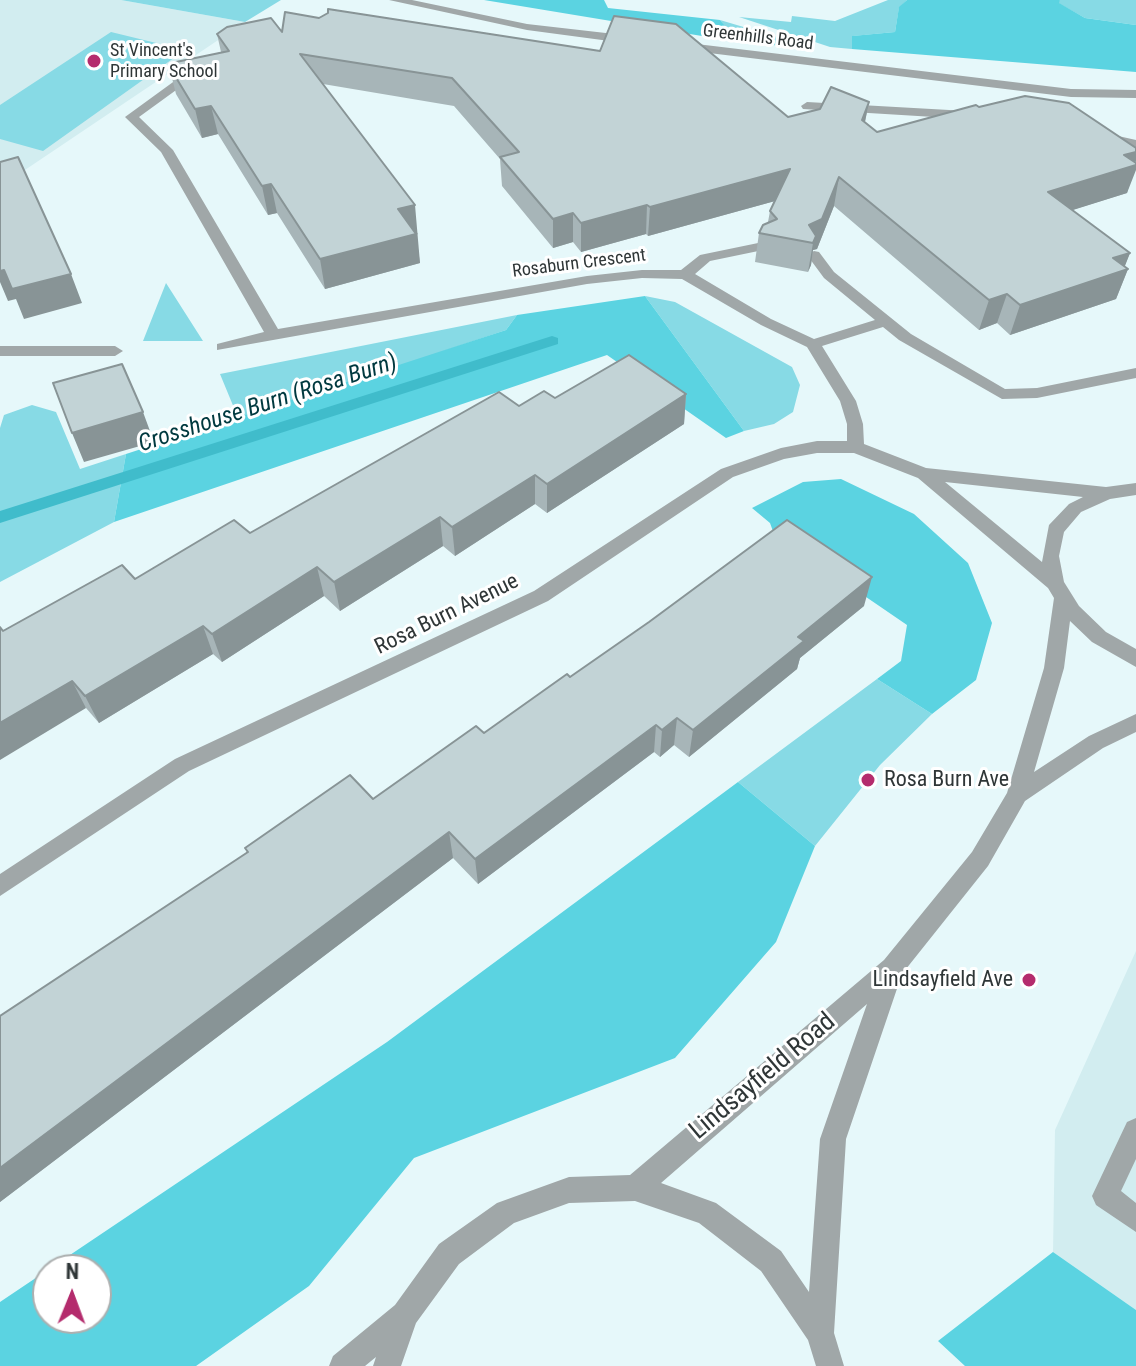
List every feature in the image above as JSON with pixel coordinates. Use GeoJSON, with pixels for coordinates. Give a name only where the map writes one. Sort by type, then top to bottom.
{"type":"FeatureCollection","features":[{"type":"Feature","properties":{"kind":"street"},"geometry":{"type":"LineString","coordinates":[[395,0],[527,27],[653,43]]}},
{"type":"Feature","properties":{"kind":"street","name":"Greenhills Road"},"geometry":{"type":"LineString","coordinates":[[669,45],[1071,93],[1136,94]]}},
{"type":"Feature","properties":{"kind":"street"},"geometry":{"type":"LineString","coordinates":[[208,63],[131,117],[166,150],[273,335]]}},
{"type":"Feature","properties":{"kind":"street","name":"Greenhills Road"},"geometry":{"type":"LineString","coordinates":[[1071,93],[1136,108]]}},
{"type":"Feature","properties":{"kind":"street"},"geometry":{"type":"LineString","coordinates":[[807,106],[988,116]]}},
{"type":"Feature","properties":{"kind":"street"},"geometry":{"type":"LineString","coordinates":[[1086,130],[1136,144]]}},
{"type":"Feature","properties":{"kind":"street"},"geometry":{"type":"LineString","coordinates":[[685,275],[705,258],[763,246]]}},
{"type":"Feature","properties":{"kind":"street"},"geometry":{"type":"LineString","coordinates":[[814,255],[829,275],[905,337],[1002,394],[1037,393],[1136,373]]}},
{"type":"Feature","properties":{"kind":"street","name":"Rosaburn Crescent"},"geometry":{"type":"LineString","coordinates":[[223,347],[273,335],[587,280],[642,274],[685,275],[766,322],[813,344]]}},
{"type":"Feature","properties":{"kind":"street"},"geometry":{"type":"LineString","coordinates":[[856,447],[855,424],[848,401],[813,344],[887,321]]}},
{"type":"Feature","properties":{"kind":"street"},"geometry":{"type":"LineString","coordinates":[[0,371],[5,351],[115,351]]}},
{"type":"Feature","properties":{"kind":"street","name":"Rosa Burn Avenue"},"geometry":{"type":"LineString","coordinates":[[0,886],[182,765],[541,596],[727,473],[781,454],[817,447],[856,447],[924,474]]}},
{"type":"Feature","properties":{"kind":"street"},"geometry":{"type":"LineString","coordinates":[[924,474],[1106,493],[1136,489]]}},
{"type":"Feature","properties":{"kind":"street"},"geometry":{"type":"LineString","coordinates":[[924,474],[1059,590],[1072,611],[1099,637],[1136,659]]}},
{"type":"Feature","properties":{"kind":"street","name":"Lindsayfield Road"},"geometry":{"type":"LineString","coordinates":[[635,1188],[892,968],[980,859],[1017,795],[1054,668],[1059,590],[1050,556],[1055,530],[1075,508],[1106,493]]}},
{"type":"Feature","properties":{"kind":"street","name":"Lindsayfield Road"},"geometry":{"type":"LineString","coordinates":[[1017,795],[1096,742],[1136,722]]}},
{"type":"Feature","properties":{"kind":"street","name":"Lindsayfield Road"},"geometry":{"type":"LineString","coordinates":[[820,1333],[833,1139],[892,968]]}},
{"type":"Feature","properties":{"kind":"street"},"geometry":{"type":"LineString","coordinates":[[1136,1131],[1105,1196],[1136,1219]]}},
{"type":"Feature","properties":{"kind":"street"},"geometry":{"type":"LineString","coordinates":[[343,1366],[405,1315],[449,1254],[506,1212],[569,1190],[635,1188],[707,1212],[771,1261],[820,1333],[830,1366]]}},
{"type":"Feature","properties":{"kind":"street"},"geometry":{"type":"LineString","coordinates":[[387,1366],[405,1315]]}},
{"type":"Feature","properties":{"kind":"shaded area","name":"St Vincent's Primary School"},"geometry":{"type":"Polygon","coordinates":[[[0,0],[121,0],[245,22],[16,176],[0,177],[0,0]]]}},
{"type":"Feature","properties":{"kind":"shaded area"},"geometry":{"type":"Polygon","coordinates":[[[121,0],[281,0],[245,22],[121,0]]]}},
{"type":"Feature","properties":{"kind":"shaded area"},"geometry":{"type":"Polygon","coordinates":[[[484,0],[604,0],[608,8],[720,20],[733,35],[714,38],[484,0]]]}},
{"type":"Feature","properties":{"kind":"shaded area"},"geometry":{"type":"Polygon","coordinates":[[[888,0],[907,0],[899,8],[895,32],[853,36],[852,49],[830,47],[739,17],[791,22],[792,16],[835,21],[888,0]]]}},
{"type":"Feature","properties":{"kind":"shaded area"},"geometry":{"type":"Polygon","coordinates":[[[907,0],[1060,0],[1059,3],[1085,18],[1136,25],[1136,72],[852,49],[852,36],[895,32],[899,7],[907,0]]]}},
{"type":"Feature","properties":{"kind":"shaded area"},"geometry":{"type":"Polygon","coordinates":[[[1060,0],[1136,0],[1136,25],[1085,18],[1058,3],[1060,0]]]}},
{"type":"Feature","properties":{"kind":"shaded area"},"geometry":{"type":"Polygon","coordinates":[[[720,20],[814,50],[714,38],[732,35],[720,20]]]}},
{"type":"Feature","properties":{"kind":"shaded area"},"geometry":{"type":"Polygon","coordinates":[[[111,32],[185,50],[43,151],[0,139],[0,105],[111,32]]]}},
{"type":"Feature","properties":{"kind":"shaded area"},"geometry":{"type":"Polygon","coordinates":[[[166,283],[203,341],[143,341],[166,283]]]}},
{"type":"Feature","properties":{"kind":"shaded area"},"geometry":{"type":"Polygon","coordinates":[[[645,296],[675,302],[792,367],[800,385],[793,412],[774,424],[744,431],[645,296]]]}},
{"type":"Feature","properties":{"kind":"shaded area"},"geometry":{"type":"Polygon","coordinates":[[[645,296],[744,431],[726,438],[607,355],[114,522],[126,454],[506,330],[517,315],[645,296]]]}},
{"type":"Feature","properties":{"kind":"shaded area"},"geometry":{"type":"Polygon","coordinates":[[[517,315],[506,330],[239,420],[220,374],[517,315]]]}},
{"type":"Feature","properties":{"kind":"shaded area"},"geometry":{"type":"Polygon","coordinates":[[[32,405],[56,412],[80,469],[126,454],[114,522],[0,582],[0,428],[4,415],[32,405]]]}},
{"type":"Feature","properties":{"kind":"shaded area"},"geometry":{"type":"Polygon","coordinates":[[[841,479],[914,514],[968,563],[992,623],[976,680],[932,714],[877,679],[901,661],[907,625],[774,534],[770,523],[752,508],[803,482],[841,479]]]}},
{"type":"Feature","properties":{"kind":"shaded area"},"geometry":{"type":"Polygon","coordinates":[[[877,679],[932,714],[880,765],[815,846],[738,782],[877,679]]]}},
{"type":"Feature","properties":{"kind":"shaded area"},"geometry":{"type":"Polygon","coordinates":[[[738,782],[815,846],[776,942],[675,1058],[414,1158],[309,1286],[196,1366],[0,1366],[0,1302],[32,1281],[32,1334],[112,1334],[112,1254],[71,1254],[387,1042],[738,782]]]}},
{"type":"Feature","properties":{"kind":"shaded area"},"geometry":{"type":"Polygon","coordinates":[[[1136,951],[1136,1310],[1053,1252],[1055,1130],[1136,951]]]}},
{"type":"Feature","properties":{"kind":"shaded area"},"geometry":{"type":"Polygon","coordinates":[[[1053,1252],[1136,1310],[1136,1366],[965,1366],[938,1341],[1053,1252]]]}},
{"type":"Feature","properties":{"kind":"building"},"geometry":{"type":"Polygon","coordinates":[[[328,9],[600,51],[614,16],[676,24],[788,117],[820,109],[831,87],[869,102],[862,120],[877,132],[976,105],[979,107],[1025,96],[1069,103],[1136,148],[1136,152],[1124,155],[1136,165],[1048,192],[1130,253],[1113,258],[1128,269],[1020,305],[1007,294],[989,300],[839,177],[822,219],[809,225],[816,236],[813,243],[759,233],[763,225],[777,219],[770,211],[790,169],[581,223],[573,213],[553,219],[500,157],[519,152],[452,78],[300,54],[415,205],[398,209],[416,234],[320,259],[271,184],[262,186],[211,106],[195,109],[169,66],[229,51],[217,34],[227,27],[271,18],[282,32],[285,12],[319,18],[328,13],[328,9]]]}},
{"type":"Feature","properties":{"kind":"building"},"geometry":{"type":"Polygon","coordinates":[[[18,157],[71,274],[12,289],[4,270],[0,271],[0,162],[18,157]]]}},
{"type":"Feature","properties":{"kind":"building"},"geometry":{"type":"Polygon","coordinates":[[[629,355],[686,394],[547,484],[535,475],[452,527],[440,517],[334,582],[317,567],[212,634],[203,626],[85,696],[72,681],[0,723],[0,627],[3,631],[122,565],[135,579],[234,520],[250,533],[499,392],[519,406],[544,391],[555,398],[629,355]]]}},
{"type":"Feature","properties":{"kind":"building"},"geometry":{"type":"Polygon","coordinates":[[[122,364],[143,412],[72,433],[53,383],[122,364]]]}},
{"type":"Feature","properties":{"kind":"building"},"geometry":{"type":"Polygon","coordinates":[[[787,520],[872,577],[798,637],[804,641],[693,730],[677,718],[662,730],[656,725],[475,859],[449,832],[0,1168],[0,1016],[248,852],[245,848],[350,775],[373,799],[476,726],[484,733],[567,674],[570,677],[649,622],[787,520]]]}},
{"type":"Feature","properties":{"kind":"waterway","name":"Crosshouse Burn (Rosa Burn)"},"geometry":{"type":"LineString","coordinates":[[0,517],[552,341]]}},
{"type":"Feature","properties":{"kind":"place","name":"St Vincent's Primary School"},"geometry":{"type":"Point","coordinates":[94,61]}},
{"type":"Feature","properties":{"kind":"place","name":"Rosa Burn Ave"},"geometry":{"type":"Point","coordinates":[868,780]}},
{"type":"Feature","properties":{"kind":"place","name":"Lindsayfield Ave"},"geometry":{"type":"Point","coordinates":[1029,980]}}]}
